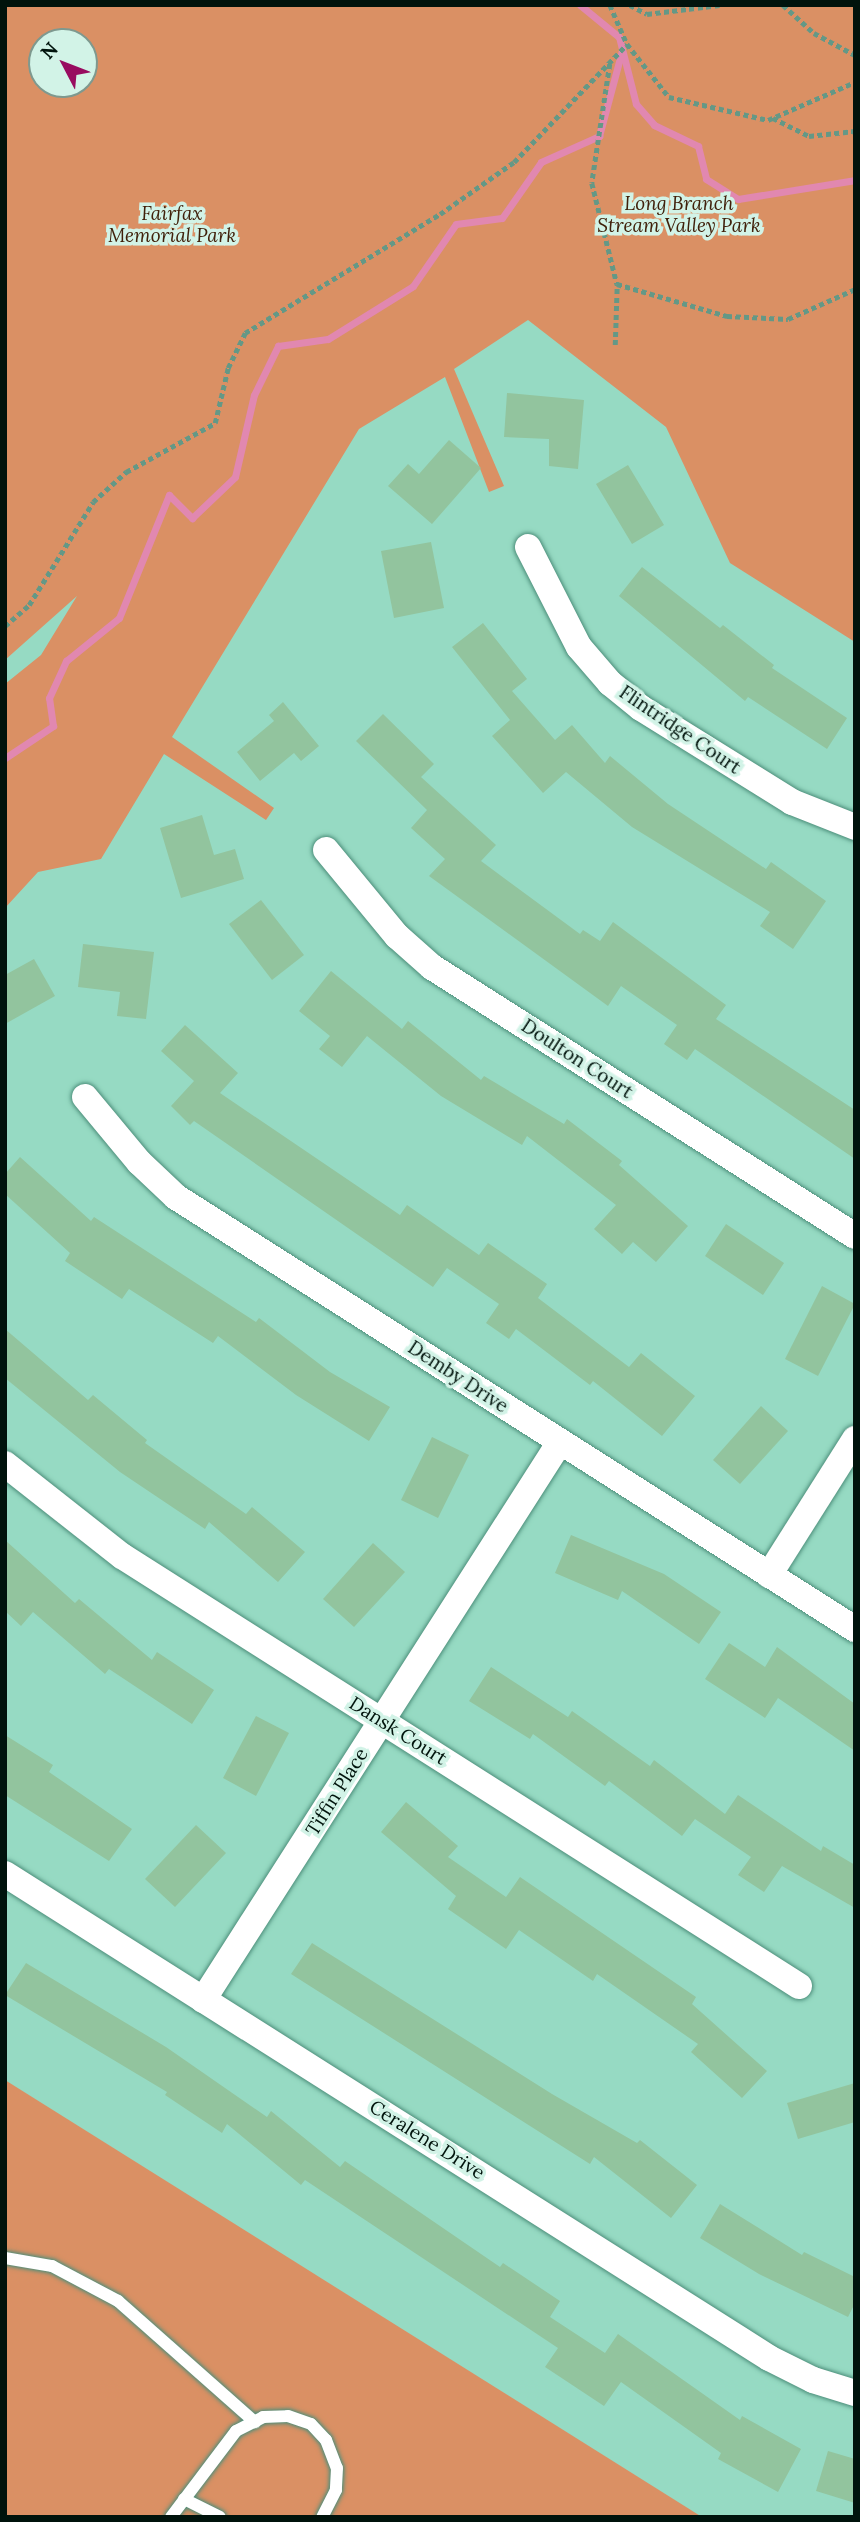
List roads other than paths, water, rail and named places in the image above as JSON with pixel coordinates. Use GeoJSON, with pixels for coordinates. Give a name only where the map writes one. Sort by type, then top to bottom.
{"type":"FeatureCollection","features":[{"type":"Feature","properties":{"kind":"street","name":"Flintridge Court"},"geometry":{"type":"LineString","coordinates":[[528,547],[550,598],[579,647],[610,683],[641,708],[792,802],[855,827]]}},
{"type":"Feature","properties":{"kind":"street","name":"Doulton Court"},"geometry":{"type":"LineString","coordinates":[[326,850],[397,936],[432,967],[855,1236]]}},
{"type":"Feature","properties":{"kind":"street","name":"Demby Drive"},"geometry":{"type":"LineString","coordinates":[[85,1097],[139,1163],[176,1197],[855,1629]]}},
{"type":"Feature","properties":{"kind":"street"},"geometry":{"type":"LineString","coordinates":[[769,1575],[855,1439]]}},
{"type":"Feature","properties":{"kind":"street","name":"Tiffin Place"},"geometry":{"type":"LineString","coordinates":[[204,2000],[560,1442]]}},
{"type":"Feature","properties":{"kind":"street","name":"Dansk Court"},"geometry":{"type":"LineString","coordinates":[[5,1464],[122,1556],[799,1986]]}},
{"type":"Feature","properties":{"kind":"street","name":"Ceralene Drive"},"geometry":{"type":"LineString","coordinates":[[5,1874],[769,2358],[813,2380],[855,2393]]}},
{"type":"Feature","properties":{"kind":"lane"},"geometry":{"type":"LineString","coordinates":[[5,2258],[52,2266],[118,2301],[255,2422]]}},
{"type":"Feature","properties":{"kind":"lane"},"geometry":{"type":"LineString","coordinates":[[171,2517],[236,2431],[255,2422],[288,2416],[311,2424],[326,2440],[337,2468],[336,2490],[322,2517]]}},
{"type":"Feature","properties":{"kind":"lane"},"geometry":{"type":"LineString","coordinates":[[184,2499],[220,2517]]}},
{"type":"Feature","properties":{"kind":"waterway"},"geometry":{"type":"LineString","coordinates":[[580,5],[619,37],[636,104],[654,125],[698,146],[706,179],[738,199],[855,180]]}},
{"type":"Feature","properties":{"kind":"waterway"},"geometry":{"type":"LineString","coordinates":[[5,758],[53,726],[49,698],[66,661],[119,618],[169,495],[192,518],[235,477],[254,395],[278,346],[328,339],[413,286],[456,224],[502,218],[541,162],[599,136],[622,50]]}},
{"type":"Feature","properties":{"kind":"park label","name":"Long Branch Stream Valley Park"},"geometry":{"type":"Point","coordinates":[679,215]}},
{"type":"Feature","properties":{"kind":"park label","name":"Fairfax Memorial Park"},"geometry":{"type":"Point","coordinates":[172,225]}}]}
